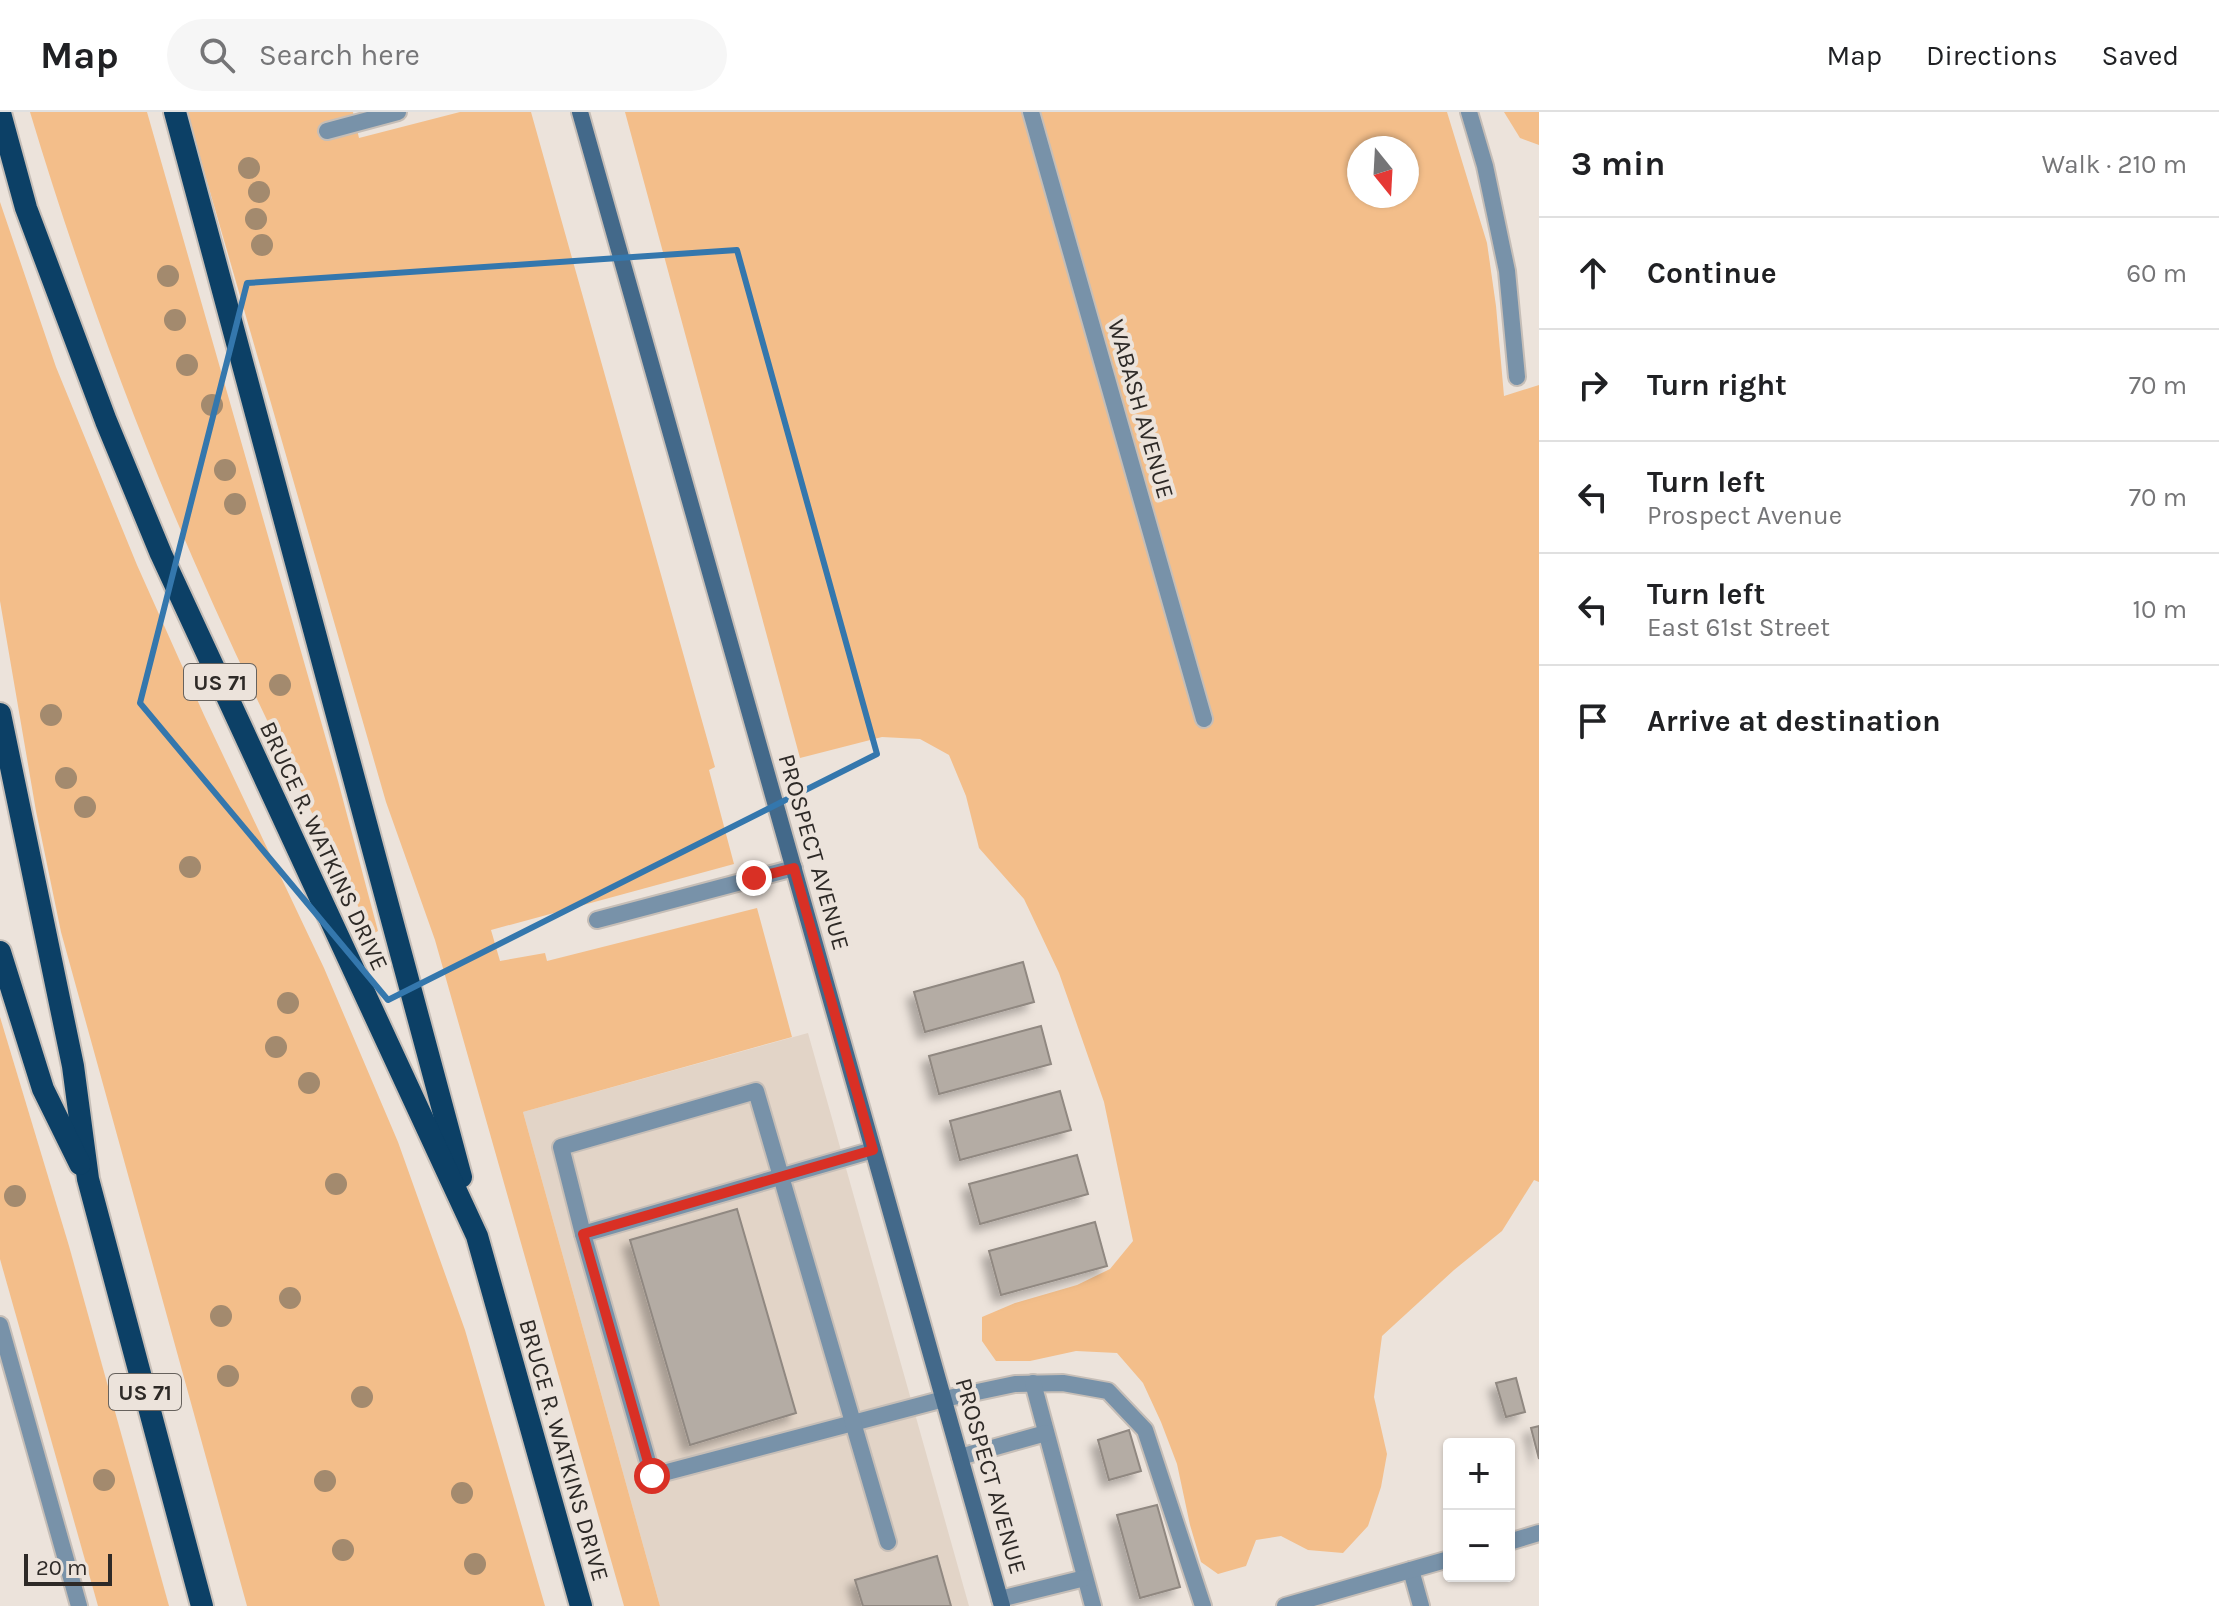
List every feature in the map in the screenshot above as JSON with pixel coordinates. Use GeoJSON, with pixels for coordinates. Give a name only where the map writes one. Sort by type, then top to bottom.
{"type":"FeatureCollection","features":[{"type":"Feature","properties":{"kind":"highway"},"geometry":{"type":"LineString","coordinates":[[175,112],[477,1236]]}},
{"type":"Feature","properties":{"kind":"highway","name":"BRUCE R. WATKINS DRIVE"},"geometry":{"type":"LineString","coordinates":[[0,113],[26,208],[106,421],[161,554],[477,1236],[581,1606]]}},
{"type":"Feature","properties":{"kind":"highway","name":"US 71"},"geometry":{"type":"LineString","coordinates":[[0,714],[73,1066],[88,1179],[202,1606]]}},
{"type":"Feature","properties":{"kind":"highway"},"geometry":{"type":"LineString","coordinates":[[0,952],[43,1089],[88,1179]]}},
{"type":"Feature","properties":{"kind":"main road","name":"PROSPECT AVENUE"},"geometry":{"type":"LineString","coordinates":[[580,112],[1001,1602]]}},
{"type":"Feature","properties":{"kind":"street"},"geometry":{"type":"LineString","coordinates":[[327,131],[398,112]]}},
{"type":"Feature","properties":{"kind":"street","name":"WABASH AVENUE"},"geometry":{"type":"LineString","coordinates":[[1031,112],[1204,719]]}},
{"type":"Feature","properties":{"kind":"street"},"geometry":{"type":"LineString","coordinates":[[1469,112],[1485,166],[1507,271],[1517,377]]}},
{"type":"Feature","properties":{"kind":"street"},"geometry":{"type":"LineString","coordinates":[[597,920],[794,868]]}},
{"type":"Feature","properties":{"kind":"street"},"geometry":{"type":"LineString","coordinates":[[888,1542],[853,1423],[756,1091],[561,1147],[652,1476],[853,1423],[944,1399],[1015,1384],[1063,1383],[1108,1391],[1145,1430],[1203,1606]]}},
{"type":"Feature","properties":{"kind":"street"},"geometry":{"type":"LineString","coordinates":[[583,1234],[873,1150]]}},
{"type":"Feature","properties":{"kind":"street"},"geometry":{"type":"LineString","coordinates":[[0,1325],[79,1606]]}},
{"type":"Feature","properties":{"kind":"street"},"geometry":{"type":"LineString","coordinates":[[1033,1383],[1093,1606]]}},
{"type":"Feature","properties":{"kind":"street"},"geometry":{"type":"LineString","coordinates":[[960,1457],[1046,1433]]}},
{"type":"Feature","properties":{"kind":"street"},"geometry":{"type":"LineString","coordinates":[[1515,1540],[1539,1533]]}},
{"type":"Feature","properties":{"kind":"street"},"geometry":{"type":"LineString","coordinates":[[1285,1606],[1443,1561]]}},
{"type":"Feature","properties":{"kind":"street"},"geometry":{"type":"LineString","coordinates":[[1411,1570],[1421,1606]]}},
{"type":"Feature","properties":{"kind":"street"},"geometry":{"type":"LineString","coordinates":[[1001,1602],[1085,1578]]}},
{"type":"Feature","properties":{"kind":"highlighted area"},"geometry":{"type":"Polygon","coordinates":[[[737,250],[877,754],[388,1000],[140,703],[247,283],[737,250]]]}},
{"type":"Feature","properties":{"kind":"shaded area"},"geometry":{"type":"Polygon","coordinates":[[[30,112],[147,112],[338,781],[378,931],[372,934],[244,672],[173,512],[96,314],[30,112]]]}},
{"type":"Feature","properties":{"kind":"shaded area"},"geometry":{"type":"Polygon","coordinates":[[[187,112],[353,112],[359,138],[460,112],[531,112],[715,767],[709,770],[734,864],[491,930],[500,961],[545,953],[547,961],[757,908],[792,1037],[523,1112],[660,1606],[624,1606],[435,940],[386,802],[187,112]]]}},
{"type":"Feature","properties":{"kind":"shaded area"},"geometry":{"type":"Polygon","coordinates":[[[625,112],[1447,112],[1487,243],[1504,396],[1539,385],[1539,1182],[1534,1180],[1502,1231],[1382,1336],[1374,1397],[1387,1454],[1381,1487],[1368,1526],[1343,1553],[1308,1550],[1281,1536],[1256,1540],[1246,1566],[1218,1574],[1201,1562],[1177,1464],[1161,1422],[1143,1383],[1117,1353],[1076,1351],[1030,1361],[996,1361],[982,1341],[982,1317],[1015,1303],[1077,1285],[1110,1269],[1133,1241],[1104,1102],[1059,973],[1024,899],[979,848],[966,796],[949,755],[920,739],[882,737],[800,758],[625,112]]]}},
{"type":"Feature","properties":{"kind":"shaded area"},"geometry":{"type":"Polygon","coordinates":[[[1504,112],[1539,112],[1539,145],[1520,138],[1504,112]]]}},
{"type":"Feature","properties":{"kind":"shaded area"},"geometry":{"type":"Polygon","coordinates":[[[0,202],[56,367],[137,565],[324,968],[398,1142],[465,1330],[545,1606],[247,1606],[61,932],[36,811],[0,601],[0,202]]]}},
{"type":"Feature","properties":{"kind":"shaded area"},"geometry":{"type":"Polygon","coordinates":[[[0,1017],[69,1246],[169,1606],[98,1606],[0,1259],[0,1017]]]}},
{"type":"Feature","properties":{"kind":"shaded area"},"geometry":{"type":"Polygon","coordinates":[[[808,1033],[969,1606],[660,1606],[523,1112],[808,1033]]]}},
{"type":"Feature","properties":{"kind":"building"},"geometry":{"type":"Polygon","coordinates":[[[1023,962],[1034,1002],[925,1032],[914,992],[1023,962]]]}},
{"type":"Feature","properties":{"kind":"building"},"geometry":{"type":"Polygon","coordinates":[[[1041,1026],[1051,1064],[939,1094],[929,1056],[1041,1026]]]}},
{"type":"Feature","properties":{"kind":"building"},"geometry":{"type":"Polygon","coordinates":[[[1060,1091],[1071,1130],[960,1160],[950,1121],[1060,1091]]]}},
{"type":"Feature","properties":{"kind":"building"},"geometry":{"type":"Polygon","coordinates":[[[1077,1155],[1088,1194],[980,1224],[969,1184],[1077,1155]]]}},
{"type":"Feature","properties":{"kind":"building"},"geometry":{"type":"Polygon","coordinates":[[[737,1209],[796,1413],[690,1445],[630,1240],[737,1209]]]}},
{"type":"Feature","properties":{"kind":"building"},"geometry":{"type":"Polygon","coordinates":[[[1095,1222],[1107,1266],[1001,1295],[989,1251],[1095,1222]]]}},
{"type":"Feature","properties":{"kind":"building"},"geometry":{"type":"Polygon","coordinates":[[[1516,1378],[1525,1412],[1506,1417],[1496,1383],[1516,1378]]]}},
{"type":"Feature","properties":{"kind":"building"},"geometry":{"type":"Polygon","coordinates":[[[1539,1426],[1539,1459],[1531,1428],[1539,1426]]]}},
{"type":"Feature","properties":{"kind":"building"},"geometry":{"type":"Polygon","coordinates":[[[1129,1430],[1141,1471],[1109,1480],[1098,1440],[1129,1430]]]}},
{"type":"Feature","properties":{"kind":"building"},"geometry":{"type":"Polygon","coordinates":[[[1157,1505],[1180,1587],[1140,1598],[1117,1515],[1157,1505]]]}},
{"type":"Feature","properties":{"kind":"building"},"geometry":{"type":"Polygon","coordinates":[[[937,1556],[951,1606],[863,1606],[855,1580],[937,1556]]]}},
{"type":"Feature","properties":{"kind":"route"},"geometry":{"type":"LineString","coordinates":[[652,1476],[583,1234],[873,1150],[794,868],[754,878]]}}]}
